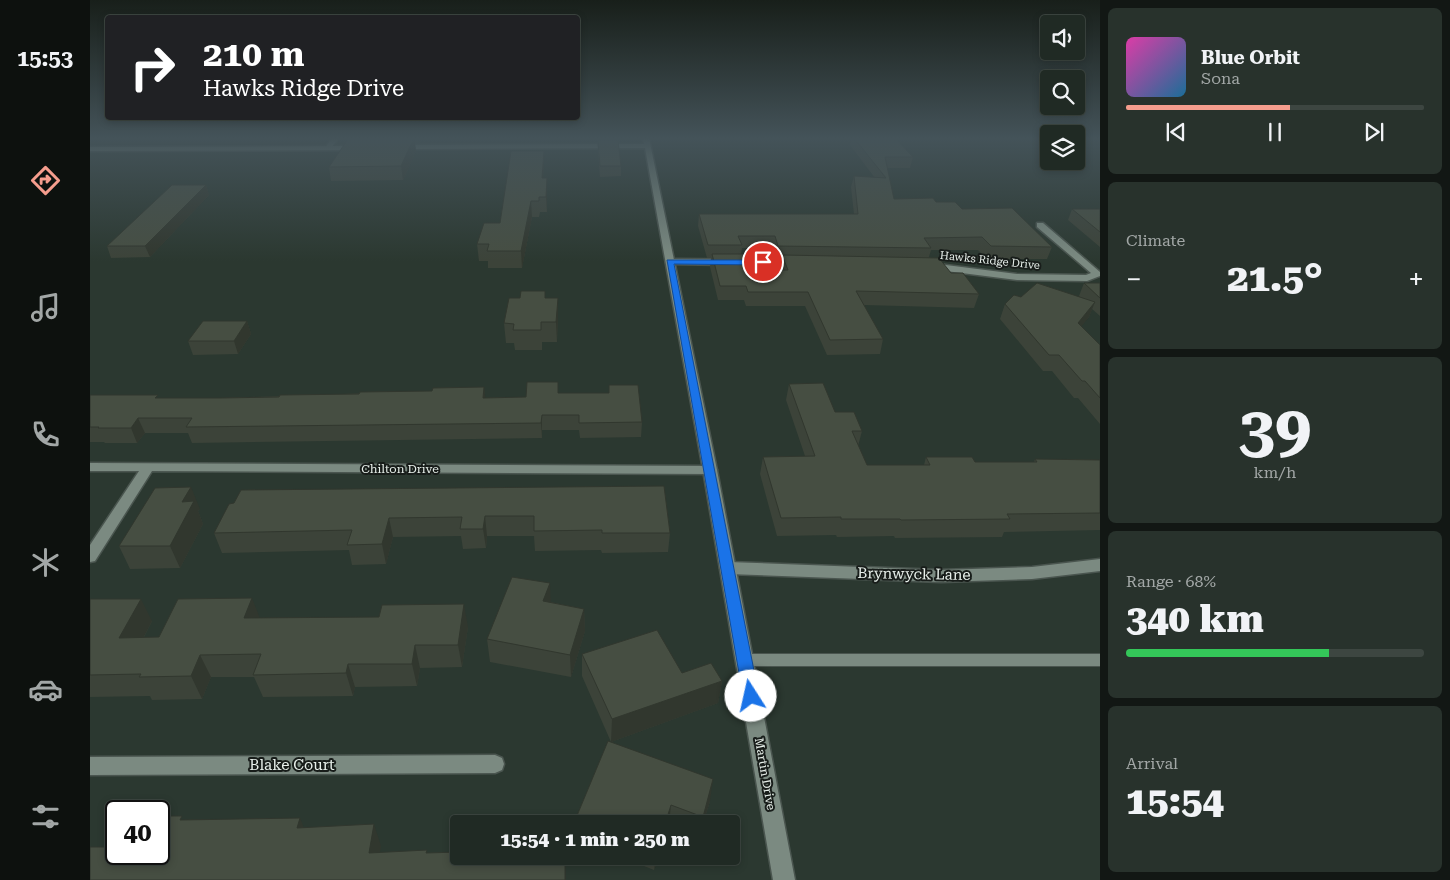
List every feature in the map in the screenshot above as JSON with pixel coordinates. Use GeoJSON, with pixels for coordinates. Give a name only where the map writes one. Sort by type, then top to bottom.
{"type":"FeatureCollection","features":[{"type":"Feature","properties":{"kind":"street","name":"Martin Drive"},"geometry":{"type":"LineString","coordinates":[[653,179],[710,470],[784,880]]}},
{"type":"Feature","properties":{"kind":"street","name":"Hawks Ridge Drive"},"geometry":{"type":"LineString","coordinates":[[916,265],[1017,277],[1087,278],[1097,274],[1040,225]]}},
{"type":"Feature","properties":{"kind":"street"},"geometry":{"type":"LineString","coordinates":[[670,262],[808,263]]}},
{"type":"Feature","properties":{"kind":"street","name":"Chilton Drive"},"geometry":{"type":"LineString","coordinates":[[90,467],[710,470]]}},
{"type":"Feature","properties":{"kind":"street"},"geometry":{"type":"LineString","coordinates":[[90,557],[148,467]]}},
{"type":"Feature","properties":{"kind":"street","name":"Brynwyck Lane"},"geometry":{"type":"LineString","coordinates":[[728,568],[941,576],[1032,573],[1100,565]]}},
{"type":"Feature","properties":{"kind":"street","name":"Blake Court"},"geometry":{"type":"LineString","coordinates":[[90,766],[494,764]]}},
{"type":"Feature","properties":{"kind":"lane"},"geometry":{"type":"LineString","coordinates":[[744,660],[1100,660]]}},
{"type":"Feature","properties":{"kind":"building"},"geometry":{"type":"Polygon","coordinates":[[[507,179],[547,179],[546,197],[539,197],[539,201],[531,201],[521,251],[487,251],[489,244],[477,244],[484,223],[500,223],[507,179]]]}},
{"type":"Feature","properties":{"kind":"building"},"geometry":{"type":"Polygon","coordinates":[[[854,179],[890,179],[894,199],[933,198],[936,202],[955,202],[962,209],[1012,208],[1052,247],[991,246],[982,237],[924,238],[931,248],[778,246],[775,236],[738,236],[742,245],[708,245],[699,214],[858,214],[854,179]]]}},
{"type":"Feature","properties":{"kind":"building"},"geometry":{"type":"Polygon","coordinates":[[[172,185],[206,185],[145,246],[107,246],[172,185]]]}},
{"type":"Feature","properties":{"kind":"building"},"geometry":{"type":"Polygon","coordinates":[[[1072,209],[1100,209],[1100,232],[1072,209]]]}},
{"type":"Feature","properties":{"kind":"building"},"geometry":{"type":"Polygon","coordinates":[[[712,254],[746,254],[752,270],[788,270],[782,255],[939,258],[951,273],[963,273],[979,294],[856,291],[883,339],[830,340],[808,292],[748,292],[746,286],[720,286],[712,254]]]}},
{"type":"Feature","properties":{"kind":"building"},"geometry":{"type":"Polygon","coordinates":[[[1037,283],[1095,302],[1078,323],[1100,345],[1100,398],[1059,355],[1049,355],[1005,304],[1014,295],[1021,297],[1037,283]]]}},
{"type":"Feature","properties":{"kind":"building"},"geometry":{"type":"Polygon","coordinates":[[[1084,283],[1100,283],[1100,298],[1084,283]]]}},
{"type":"Feature","properties":{"kind":"building"},"geometry":{"type":"Polygon","coordinates":[[[521,291],[545,291],[545,298],[558,298],[556,322],[541,322],[541,330],[513,330],[514,324],[504,323],[509,298],[520,298],[521,291]]]}},
{"type":"Feature","properties":{"kind":"building"},"geometry":{"type":"Polygon","coordinates":[[[203,321],[247,321],[234,341],[188,341],[203,321]]]}},
{"type":"Feature","properties":{"kind":"building"},"geometry":{"type":"Polygon","coordinates":[[[527,382],[558,382],[558,393],[609,393],[609,385],[638,385],[642,422],[579,423],[579,415],[542,415],[541,423],[186,427],[192,418],[138,418],[131,428],[90,427],[90,395],[158,395],[155,398],[279,397],[280,395],[359,394],[360,392],[432,391],[433,388],[484,387],[483,398],[526,397],[527,382]]]}},
{"type":"Feature","properties":{"kind":"building"},"geometry":{"type":"Polygon","coordinates":[[[823,383],[835,412],[854,412],[862,431],[852,431],[867,465],[930,465],[926,457],[972,457],[975,462],[1037,462],[1035,459],[1100,460],[1100,513],[1007,514],[1010,519],[781,518],[763,457],[815,456],[789,384],[823,383]]]}},
{"type":"Feature","properties":{"kind":"building"},"geometry":{"type":"Polygon","coordinates":[[[664,486],[670,533],[602,533],[602,530],[534,531],[534,516],[485,516],[483,529],[460,529],[462,517],[389,518],[382,544],[347,545],[352,530],[214,533],[229,504],[234,503],[241,490],[664,486]]]}},
{"type":"Feature","properties":{"kind":"building"},"geometry":{"type":"Polygon","coordinates":[[[191,487],[182,502],[194,501],[170,546],[119,546],[155,488],[191,487]]]}},
{"type":"Feature","properties":{"kind":"building"},"geometry":{"type":"Polygon","coordinates":[[[512,577],[550,583],[543,601],[584,609],[570,655],[487,639],[512,577]]]}},
{"type":"Feature","properties":{"kind":"building"},"geometry":{"type":"Polygon","coordinates":[[[252,598],[244,618],[379,617],[382,605],[464,604],[458,645],[415,645],[412,664],[348,664],[346,673],[253,675],[261,654],[200,655],[191,676],[139,677],[141,674],[90,675],[90,599],[141,599],[119,638],[159,637],[178,599],[252,598]]]}},
{"type":"Feature","properties":{"kind":"building"},"geometry":{"type":"Polygon","coordinates":[[[657,630],[682,673],[711,663],[722,681],[612,719],[582,654],[657,630]]]}},
{"type":"Feature","properties":{"kind":"building"},"geometry":{"type":"Polygon","coordinates":[[[608,741],[713,779],[704,815],[698,815],[671,805],[668,815],[577,815],[608,741]]]}},
{"type":"Feature","properties":{"kind":"building"},"geometry":{"type":"Polygon","coordinates":[[[170,816],[182,816],[180,820],[300,818],[297,828],[374,824],[369,853],[427,850],[426,853],[450,852],[450,865],[565,865],[565,880],[90,880],[90,847],[105,847],[105,865],[170,865],[170,816]]]}},
{"type":"Feature","properties":{"kind":"route"},"geometry":{"type":"LineString","coordinates":[[751,696],[670,262],[763,262]]}}]}
